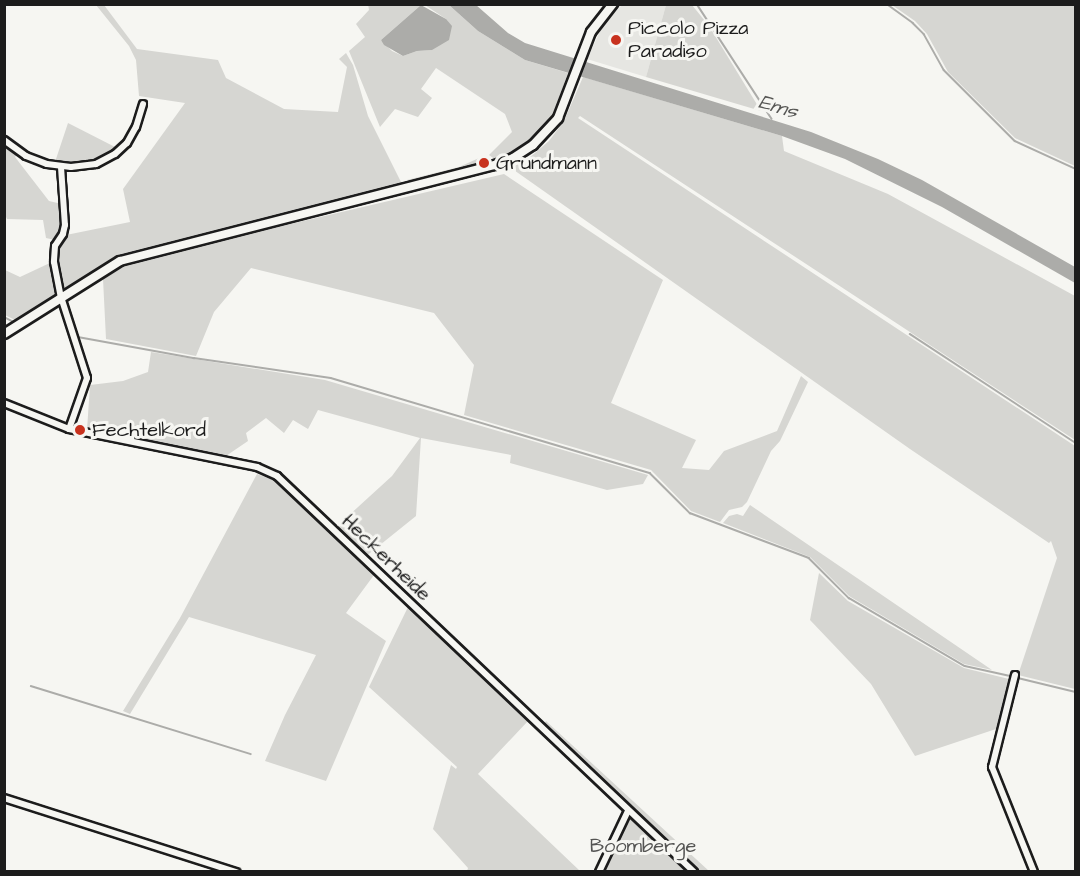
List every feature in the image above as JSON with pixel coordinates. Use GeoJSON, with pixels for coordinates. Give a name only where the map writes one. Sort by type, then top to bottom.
{"type":"FeatureCollection","features":[{"type":"Feature","properties":{"kind":"main road"},"geometry":{"type":"LineString","coordinates":[[4,334],[120,261],[495,165],[524,152],[544,135],[558,118],[574,80],[581,55],[595,26],[613,4]]}},
{"type":"Feature","properties":{"kind":"street"},"geometry":{"type":"LineString","coordinates":[[4,140],[34,160],[61,167],[96,164],[115,154],[130,138],[143,104]]}},
{"type":"Feature","properties":{"kind":"street"},"geometry":{"type":"LineString","coordinates":[[61,167],[65,225],[55,246],[54,262],[62,297],[87,378],[69,429]]}},
{"type":"Feature","properties":{"kind":"street","name":"Heckerheide"},"geometry":{"type":"LineString","coordinates":[[4,403],[69,429],[257,467],[277,476],[694,872]]}},
{"type":"Feature","properties":{"kind":"street"},"geometry":{"type":"LineString","coordinates":[[1015,675],[992,767],[1034,872]]}},
{"type":"Feature","properties":{"kind":"street"},"geometry":{"type":"LineString","coordinates":[[5,801],[236,872]]}},
{"type":"Feature","properties":{"kind":"street"},"geometry":{"type":"LineString","coordinates":[[599,872],[628,811]]}},
{"type":"Feature","properties":{"kind":"shaded area"},"geometry":{"type":"Polygon","coordinates":[[[421,5],[446,19],[452,26],[449,40],[432,50],[417,51],[403,56],[384,45],[381,40],[421,5]]]}},
{"type":"Feature","properties":{"kind":"shaded area"},"geometry":{"type":"Polygon","coordinates":[[[449,5],[476,5],[508,33],[525,43],[811,132],[878,159],[922,180],[1075,267],[1075,283],[942,207],[845,159],[782,136],[525,60],[478,31],[449,5]]]}},
{"type":"Feature","properties":{"kind":"shaded area"},"geometry":{"type":"Polygon","coordinates":[[[622,5],[666,5],[646,77],[587,59],[603,25],[622,5]]]}},
{"type":"Feature","properties":{"kind":"green space"},"geometry":{"type":"Polygon","coordinates":[[[368,4],[421,5],[381,40],[392,51],[403,56],[417,51],[432,50],[446,19],[425,5],[449,5],[478,31],[525,60],[568,73],[553,114],[529,142],[496,160],[489,155],[512,132],[505,114],[436,68],[421,89],[432,98],[418,117],[395,109],[380,127],[349,51],[365,37],[356,24],[369,10],[368,4]]]}},
{"type":"Feature","properties":{"kind":"green space"},"geometry":{"type":"Polygon","coordinates":[[[96,5],[104,5],[137,49],[218,60],[226,78],[284,109],[338,112],[347,67],[339,59],[346,53],[353,65],[368,116],[402,184],[173,241],[119,258],[67,289],[62,286],[56,262],[59,243],[66,235],[130,222],[123,189],[185,103],[139,96],[136,60],[129,46],[96,5]]]}},
{"type":"Feature","properties":{"kind":"green space"},"geometry":{"type":"Polygon","coordinates":[[[666,5],[692,5],[709,26],[761,111],[646,77],[666,5]]]}},
{"type":"Feature","properties":{"kind":"green space"},"geometry":{"type":"Polygon","coordinates":[[[892,5],[1075,5],[1075,166],[1015,138],[948,72],[927,34],[915,21],[892,5]]]}},
{"type":"Feature","properties":{"kind":"green space"},"geometry":{"type":"Polygon","coordinates":[[[583,77],[782,136],[784,151],[888,194],[1075,296],[1075,440],[580,116],[578,118],[1075,446],[1075,689],[1018,675],[1057,558],[1051,541],[1049,543],[910,449],[511,168],[529,158],[549,141],[564,121],[583,77]]]}},
{"type":"Feature","properties":{"kind":"green space"},"geometry":{"type":"Polygon","coordinates":[[[68,123],[117,148],[95,162],[71,165],[55,162],[68,123]]]}},
{"type":"Feature","properties":{"kind":"green space"},"geometry":{"type":"Polygon","coordinates":[[[4,142],[18,153],[15,157],[49,201],[62,204],[63,225],[55,240],[46,238],[43,220],[7,219],[5,215],[4,142]]]}},
{"type":"Feature","properties":{"kind":"green space"},"geometry":{"type":"Polygon","coordinates":[[[479,158],[474,167],[411,183],[407,180],[459,167],[479,158]]]}},
{"type":"Feature","properties":{"kind":"green space"},"geometry":{"type":"Polygon","coordinates":[[[504,174],[663,280],[611,403],[696,440],[682,468],[709,470],[724,451],[777,431],[801,376],[808,382],[747,502],[742,507],[729,510],[720,522],[691,511],[651,470],[464,415],[474,365],[434,313],[251,268],[214,312],[196,356],[106,339],[103,279],[125,266],[171,252],[504,174]]]}},
{"type":"Feature","properties":{"kind":"green space"},"geometry":{"type":"Polygon","coordinates":[[[52,262],[57,295],[17,321],[5,315],[5,270],[20,277],[52,262]]]}},
{"type":"Feature","properties":{"kind":"green space"},"geometry":{"type":"Polygon","coordinates":[[[151,352],[325,380],[648,475],[643,484],[607,490],[510,463],[511,455],[421,438],[416,516],[365,557],[335,528],[392,476],[420,438],[318,410],[308,429],[293,420],[284,433],[266,418],[246,433],[248,441],[223,458],[87,430],[90,385],[123,381],[148,372],[151,352]]]}},
{"type":"Feature","properties":{"kind":"green space"},"geometry":{"type":"Polygon","coordinates":[[[257,474],[273,480],[374,575],[346,613],[386,641],[326,781],[265,761],[285,715],[316,655],[189,617],[130,714],[123,711],[180,618],[257,474]]]}},
{"type":"Feature","properties":{"kind":"green space"},"geometry":{"type":"Polygon","coordinates":[[[750,505],[992,670],[964,664],[849,596],[810,557],[723,523],[729,516],[737,514],[743,516],[750,505]]]}},
{"type":"Feature","properties":{"kind":"green space"},"geometry":{"type":"Polygon","coordinates":[[[819,573],[848,601],[964,668],[1009,679],[996,729],[915,756],[871,684],[810,620],[819,573]]]}},
{"type":"Feature","properties":{"kind":"green space"},"geometry":{"type":"Polygon","coordinates":[[[408,607],[528,721],[478,774],[580,871],[467,871],[468,868],[433,829],[451,765],[456,769],[457,767],[369,687],[408,607]]]}},
{"type":"Feature","properties":{"kind":"green space","name":"Boomberge"},"geometry":{"type":"Polygon","coordinates":[[[546,721],[709,871],[603,871],[631,811],[543,726],[546,721]]]}},
{"type":"Feature","properties":{"kind":"green space"},"geometry":{"type":"Polygon","coordinates":[[[1009,795],[1039,871],[1036,871],[1005,796],[1009,795]]]}},
{"type":"Feature","properties":{"kind":"waterway","name":"Ems"},"geometry":{"type":"LineString","coordinates":[[697,4],[772,119]]}},
{"type":"Feature","properties":{"kind":"waterway"},"geometry":{"type":"LineString","coordinates":[[887,4],[924,34],[944,70],[1015,141],[1076,169]]}},
{"type":"Feature","properties":{"kind":"waterway"},"geometry":{"type":"LineString","coordinates":[[4,317],[14,322]]}},
{"type":"Feature","properties":{"kind":"waterway"},"geometry":{"type":"LineString","coordinates":[[910,334],[1076,443]]}},
{"type":"Feature","properties":{"kind":"waterway"},"geometry":{"type":"LineString","coordinates":[[78,337],[194,358],[331,378],[650,473],[690,513],[809,558],[849,598],[965,666],[1010,676]]}},
{"type":"Feature","properties":{"kind":"waterway"},"geometry":{"type":"LineString","coordinates":[[1018,678],[1076,692]]}},
{"type":"Feature","properties":{"kind":"waterway"},"geometry":{"type":"LineString","coordinates":[[31,686],[251,754]]}},
{"type":"Feature","properties":{"kind":"place","name":"Piccolo Pizza Paradiso"},"geometry":{"type":"Point","coordinates":[616,40]}},
{"type":"Feature","properties":{"kind":"place","name":"Grundmann"},"geometry":{"type":"Point","coordinates":[484,163]}},
{"type":"Feature","properties":{"kind":"place","name":"Fechtelkord"},"geometry":{"type":"Point","coordinates":[80,430]}}]}
